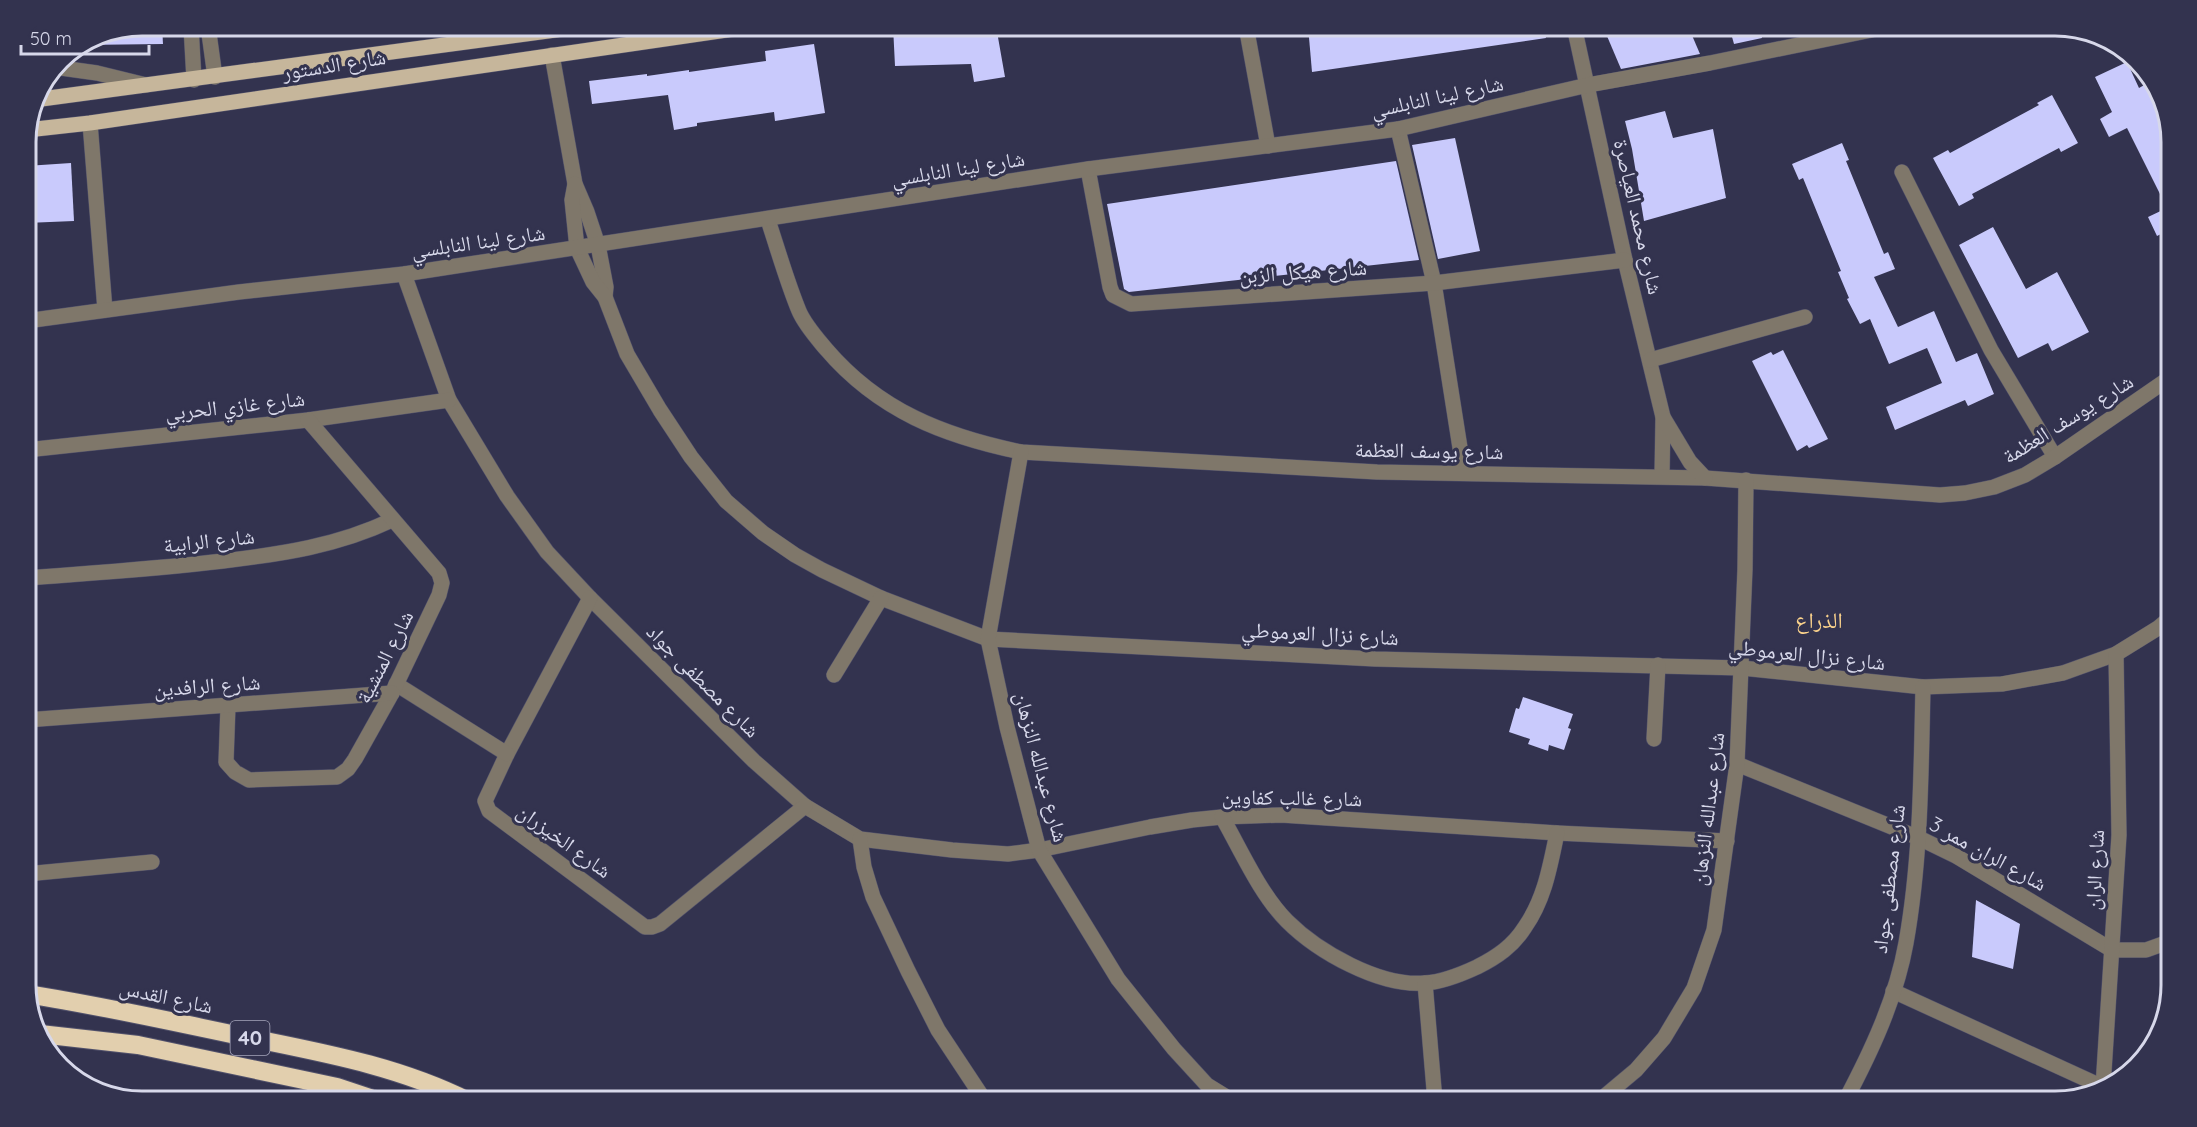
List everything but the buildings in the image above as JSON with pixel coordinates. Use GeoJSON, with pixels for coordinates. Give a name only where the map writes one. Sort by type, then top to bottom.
{"type":"FeatureCollection","features":[{"type":"Feature","properties":{"kind":"highway","name":"شارع القدس"},"geometry":{"type":"LineString","coordinates":[[37,996],[78,1002],[366,1062],[448,1091]]}},
{"type":"Feature","properties":{"kind":"highway","name":"40"},"geometry":{"type":"LineString","coordinates":[[49,1035],[138,1045],[347,1091]]}},
{"type":"Feature","properties":{"kind":"main road","name":"شارع الدستور"},"geometry":{"type":"LineString","coordinates":[[45,98],[512,36]]}},
{"type":"Feature","properties":{"kind":"main road","name":"شارع الدستور"},"geometry":{"type":"LineString","coordinates":[[37,129],[684,36]]}},
{"type":"Feature","properties":{"kind":"street"},"geometry":{"type":"LineString","coordinates":[[192,36],[194,80]]}},
{"type":"Feature","properties":{"kind":"street"},"geometry":{"type":"LineString","coordinates":[[209,36],[215,77]]}},
{"type":"Feature","properties":{"kind":"street"},"geometry":{"type":"LineString","coordinates":[[1248,36],[1268,146]]}},
{"type":"Feature","properties":{"kind":"street","name":"شارع محمد العياصرة"},"geometry":{"type":"LineString","coordinates":[[1576,36],[1625,260],[1663,417],[1662,476]]}},
{"type":"Feature","properties":{"kind":"street","name":"شارع لينا النابلسي"},"geometry":{"type":"LineString","coordinates":[[36,320],[404,274],[768,220],[1088,169],[1398,129],[1588,85],[1842,36]]}},
{"type":"Feature","properties":{"kind":"street","name":"شارع نزال العرموطي"},"geometry":{"type":"LineString","coordinates":[[552,55],[575,184],[598,246],[606,287],[605,297]]}},
{"type":"Feature","properties":{"kind":"street"},"geometry":{"type":"LineString","coordinates":[[66,69],[97,73],[146,85]]}},
{"type":"Feature","properties":{"kind":"street"},"geometry":{"type":"LineString","coordinates":[[90,123],[105,310]]}},
{"type":"Feature","properties":{"kind":"street"},"geometry":{"type":"LineString","coordinates":[[1398,129],[1434,283],[1464,473]]}},
{"type":"Feature","properties":{"kind":"street","name":"شارع هيكل الزبن"},"geometry":{"type":"LineString","coordinates":[[1088,169],[1110,287],[1113,295],[1131,304],[1434,283],[1625,260]]}},
{"type":"Feature","properties":{"kind":"street"},"geometry":{"type":"LineString","coordinates":[[1902,172],[1991,350],[2055,457]]}},
{"type":"Feature","properties":{"kind":"street","name":"شارع نزال العرموطي"},"geometry":{"type":"LineString","coordinates":[[575,184],[572,201],[577,248],[593,282],[605,297],[627,354],[691,457],[726,501],[763,533],[795,555],[881,598],[988,639],[1375,658],[1742,668],[1923,687],[2002,684],[2063,673],[2116,654],[2161,625]]}},
{"type":"Feature","properties":{"kind":"street","name":"شارع يوسف العظمة"},"geometry":{"type":"LineString","coordinates":[[768,220],[800,313],[814,334],[845,368],[903,413],[977,443],[1021,452],[1377,472],[1705,478],[1940,495],[1994,487],[2025,475],[2161,384]]}},
{"type":"Feature","properties":{"kind":"street","name":"شارع مصطفى جواد"},"geometry":{"type":"LineString","coordinates":[[404,274],[449,400],[507,496],[547,552],[754,761],[805,806],[860,839]]}},
{"type":"Feature","properties":{"kind":"street"},"geometry":{"type":"LineString","coordinates":[[1650,360],[1804,317]]}},
{"type":"Feature","properties":{"kind":"street","name":"شارع غازي الحربي"},"geometry":{"type":"LineString","coordinates":[[36,449],[308,420],[449,400]]}},
{"type":"Feature","properties":{"kind":"street","name":"شارع محمد العياصرة"},"geometry":{"type":"LineString","coordinates":[[1663,417],[1690,462],[1705,478]]}},
{"type":"Feature","properties":{"kind":"street","name":"شارع المنشية"},"geometry":{"type":"LineString","coordinates":[[228,706],[226,762],[235,772],[249,780],[337,777],[348,769],[355,759],[394,689],[440,595],[442,583],[439,573],[308,420]]}},
{"type":"Feature","properties":{"kind":"street","name":"شارع عبدالله النزهان"},"geometry":{"type":"LineString","coordinates":[[1021,452],[988,639],[1007,727],[1039,850],[1118,979],[1174,1049],[1207,1084],[1218,1091]]}},
{"type":"Feature","properties":{"kind":"street","name":"شارع عبدالله النزهان"},"geometry":{"type":"LineString","coordinates":[[1613,1091],[1652,1054],[1681,1014],[1694,988],[1714,930],[1737,764],[1742,668],[1746,480]]}},
{"type":"Feature","properties":{"kind":"street","name":"شارع الرابية"},"geometry":{"type":"LineString","coordinates":[[36,577],[189,565],[271,555],[363,534],[392,520]]}},
{"type":"Feature","properties":{"kind":"street","name":"شارع الخيزران"},"geometry":{"type":"LineString","coordinates":[[591,598],[507,753],[485,801],[489,811],[645,927],[652,927],[660,924],[805,806]]}},
{"type":"Feature","properties":{"kind":"street"},"geometry":{"type":"LineString","coordinates":[[834,675],[881,598]]}},
{"type":"Feature","properties":{"kind":"street","name":"شارع الران"},"geometry":{"type":"LineString","coordinates":[[2104,1079],[2119,835],[2116,654]]}},
{"type":"Feature","properties":{"kind":"street"},"geometry":{"type":"LineString","coordinates":[[1654,739],[1658,665]]}},
{"type":"Feature","properties":{"kind":"street","name":"شارع مصطفى جواد"},"geometry":{"type":"LineString","coordinates":[[1850,1091],[1862,1069],[1893,992],[1906,945],[1919,838],[1923,687]]}},
{"type":"Feature","properties":{"kind":"street"},"geometry":{"type":"LineString","coordinates":[[394,689],[507,753]]}},
{"type":"Feature","properties":{"kind":"street","name":"شارع الرافدين"},"geometry":{"type":"LineString","coordinates":[[36,719],[228,706],[394,689]]}},
{"type":"Feature","properties":{"kind":"street","name":"شارع الران ممر 3"},"geometry":{"type":"LineString","coordinates":[[1737,764],[1919,838],[1977,867],[2112,950]]}},
{"type":"Feature","properties":{"kind":"street","name":"شارع غالب كفاوين"},"geometry":{"type":"LineString","coordinates":[[860,839],[997,853],[1039,850],[1150,827],[1222,817],[1281,815],[1557,833],[1727,841]]}},
{"type":"Feature","properties":{"kind":"street"},"geometry":{"type":"LineString","coordinates":[[1222,817],[1263,889],[1297,931],[1324,951],[1354,968],[1399,981],[1425,983],[1462,974],[1496,958],[1510,946],[1525,928],[1541,898],[1547,882],[1557,833]]}},
{"type":"Feature","properties":{"kind":"street"},"geometry":{"type":"LineString","coordinates":[[860,839],[864,867],[873,897],[939,1030],[979,1091]]}},
{"type":"Feature","properties":{"kind":"street"},"geometry":{"type":"LineString","coordinates":[[36,873],[152,862]]}},
{"type":"Feature","properties":{"kind":"street"},"geometry":{"type":"LineString","coordinates":[[2112,950],[2146,950],[2161,945]]}},
{"type":"Feature","properties":{"kind":"street"},"geometry":{"type":"LineString","coordinates":[[1425,983],[1434,1091]]}},
{"type":"Feature","properties":{"kind":"street"},"geometry":{"type":"LineString","coordinates":[[1893,992],[2095,1083]]}},
{"type":"Feature","properties":{"kind":"district","name":"الذراع"},"geometry":{"type":"Point","coordinates":[1819,620]}}]}
